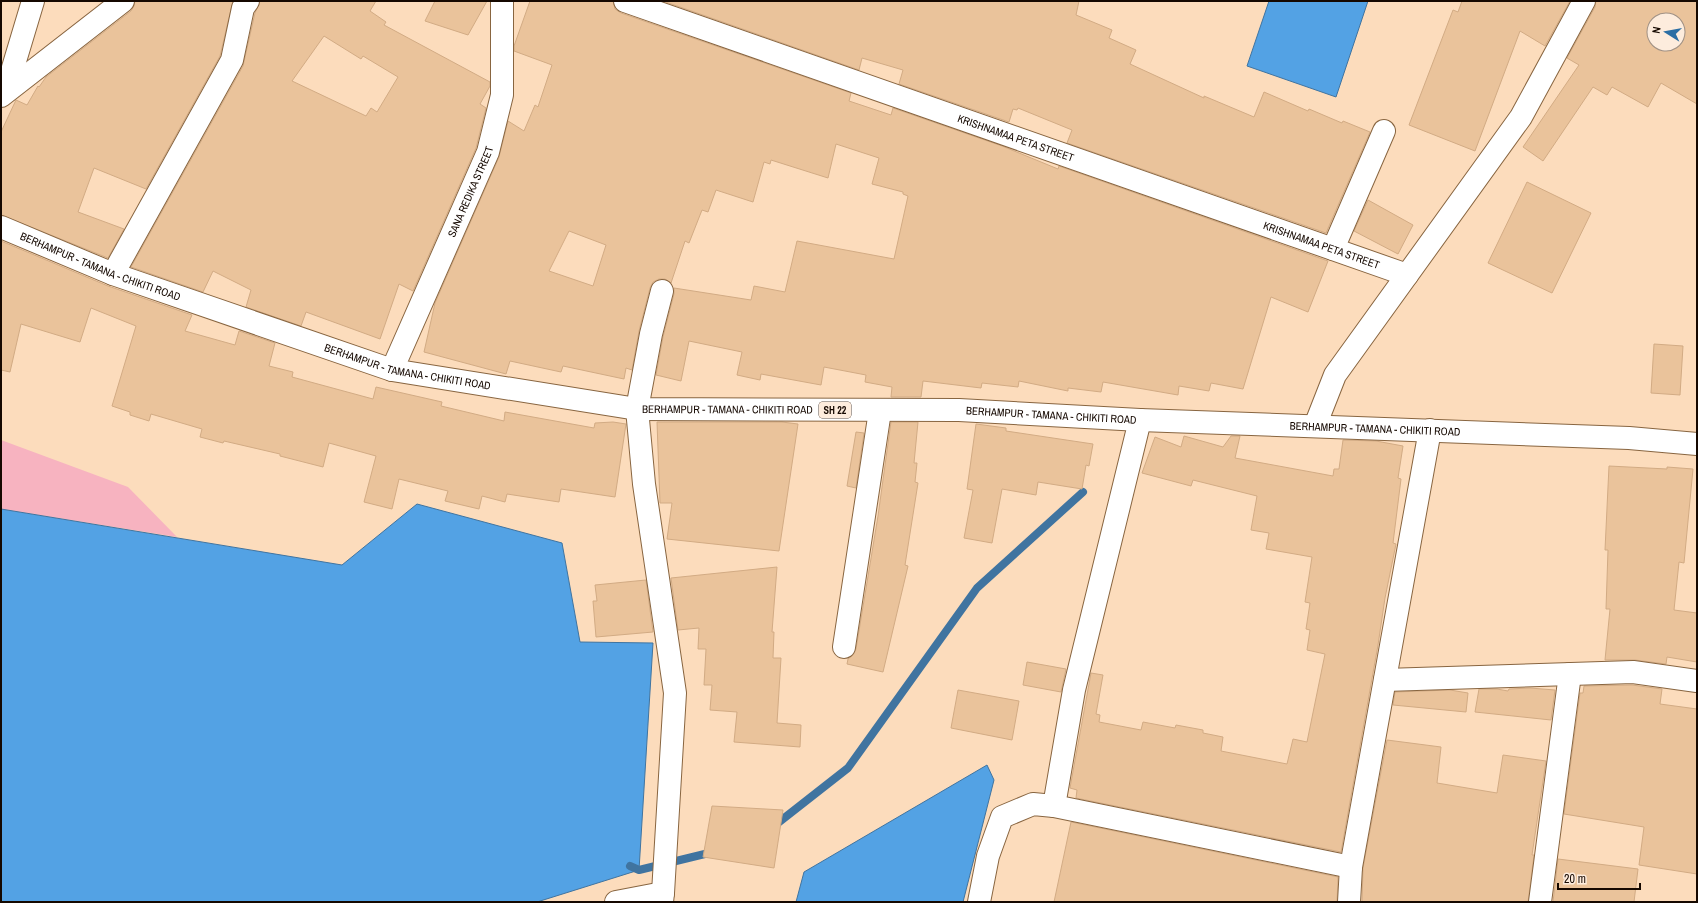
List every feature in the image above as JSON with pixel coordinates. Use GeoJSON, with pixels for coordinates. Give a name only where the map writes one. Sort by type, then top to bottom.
{"type":"FeatureCollection","features":[{"type":"Feature","properties":{"kind":"street"},"geometry":{"type":"LineString","coordinates":[[4,93],[33,1]]}},
{"type":"Feature","properties":{"kind":"street"},"geometry":{"type":"LineString","coordinates":[[4,93],[123,1]]}},
{"type":"Feature","properties":{"kind":"street"},"geometry":{"type":"LineString","coordinates":[[113,274],[232,60],[243,8],[248,1]]}},
{"type":"Feature","properties":{"kind":"street","name":"SANA REDIKA STREET"},"geometry":{"type":"LineString","coordinates":[[392,370],[488,152],[502,95],[502,1]]}},
{"type":"Feature","properties":{"kind":"street","name":"KRISHNAMAA PETA STREET"},"geometry":{"type":"LineString","coordinates":[[625,1],[1407,275]]}},
{"type":"Feature","properties":{"kind":"street"},"geometry":{"type":"LineString","coordinates":[[1315,426],[1335,375],[1522,117],[1584,1]]}},
{"type":"Feature","properties":{"kind":"street"},"geometry":{"type":"LineString","coordinates":[[1332,249],[1384,131]]}},
{"type":"Feature","properties":{"kind":"street","name":"BERHAMPUR - TAMANA - CHIKITI ROAD"},"geometry":{"type":"LineString","coordinates":[[1,227],[113,274],[392,370],[637,409],[880,411],[959,410],[1140,420],[1629,438],[1697,444]]}},
{"type":"Feature","properties":{"kind":"street"},"geometry":{"type":"LineString","coordinates":[[616,902],[662,897],[675,693],[644,484],[637,409],[651,334],[662,291]]}},
{"type":"Feature","properties":{"kind":"street"},"geometry":{"type":"LineString","coordinates":[[844,647],[880,411]]}},
{"type":"Feature","properties":{"kind":"street"},"geometry":{"type":"LineString","coordinates":[[1054,806],[1074,690],[1140,420]]}},
{"type":"Feature","properties":{"kind":"street"},"geometry":{"type":"LineString","coordinates":[[1349,902],[1351,867],[1430,430]]}},
{"type":"Feature","properties":{"kind":"street"},"geometry":{"type":"LineString","coordinates":[[1385,680],[1633,672],[1697,681]]}},
{"type":"Feature","properties":{"kind":"street"},"geometry":{"type":"LineString","coordinates":[[1540,902],[1570,674]]}},
{"type":"Feature","properties":{"kind":"street"},"geometry":{"type":"LineString","coordinates":[[979,902],[988,856],[1002,817],[1033,804],[1054,806],[1351,867]]}},
{"type":"Feature","properties":{"kind":"shaded area"},"geometry":{"type":"Polygon","coordinates":[[[1,440],[128,487],[177,537],[1,509],[1,440]]]}},
{"type":"Feature","properties":{"kind":"water"},"geometry":{"type":"Polygon","coordinates":[[[1269,1],[1368,1],[1336,97],[1247,66],[1269,1]]]}},
{"type":"Feature","properties":{"kind":"water"},"geometry":{"type":"Polygon","coordinates":[[[417,504],[562,543],[580,642],[653,643],[639,870],[537,902],[1,902],[1,509],[342,565],[417,504]]]}},
{"type":"Feature","properties":{"kind":"water"},"geometry":{"type":"Polygon","coordinates":[[[987,765],[994,780],[963,902],[796,902],[804,872],[987,765]]]}},
{"type":"Feature","properties":{"kind":"building"},"geometry":{"type":"Polygon","coordinates":[[[135,1],[233,1],[220,56],[146,189],[94,168],[78,212],[124,229],[108,258],[1,215],[1,132],[16,100],[27,105],[38,86],[39,87],[46,77],[131,11],[135,1]]]}},
{"type":"Feature","properties":{"kind":"building"},"geometry":{"type":"Polygon","coordinates":[[[260,1],[376,1],[370,11],[386,22],[384,25],[490,82],[490,86],[480,104],[486,108],[476,148],[413,291],[399,284],[380,339],[306,312],[301,326],[246,307],[251,290],[213,271],[203,292],[131,267],[243,66],[255,13],[260,1]],[[324,36],[292,81],[366,116],[371,108],[377,112],[398,77],[363,56],[361,59],[324,36]]]}},
{"type":"Feature","properties":{"kind":"building"},"geometry":{"type":"Polygon","coordinates":[[[435,1],[487,1],[468,35],[425,21],[435,1]]]}},
{"type":"Feature","properties":{"kind":"building"},"geometry":{"type":"Polygon","coordinates":[[[530,1],[613,1],[615,9],[621,13],[851,93],[849,101],[891,115],[893,108],[1002,146],[1058,169],[1059,166],[1328,261],[1308,312],[1271,297],[1243,389],[1211,383],[1209,391],[1179,386],[1178,395],[1103,382],[1101,392],[1068,388],[1068,391],[1019,381],[1018,387],[982,383],[981,388],[923,381],[921,397],[891,397],[892,387],[865,382],[866,375],[824,367],[821,385],[761,374],[760,380],[737,375],[742,352],[689,341],[681,381],[656,375],[663,337],[674,294],[674,288],[751,300],[754,286],[785,292],[797,241],[894,259],[908,196],[903,194],[903,192],[872,184],[879,158],[836,144],[828,178],[771,160],[770,164],[764,162],[753,202],[716,190],[708,212],[702,210],[689,243],[685,241],[671,283],[665,279],[659,279],[653,282],[650,288],[639,331],[632,370],[626,368],[624,379],[563,366],[561,372],[510,361],[506,374],[424,352],[435,303],[499,157],[508,121],[524,131],[535,105],[538,107],[552,65],[514,51],[514,46],[530,1]],[[569,231],[549,271],[593,286],[606,245],[569,231]]]}},
{"type":"Feature","properties":{"kind":"building"},"geometry":{"type":"Polygon","coordinates":[[[663,1],[1079,1],[1076,15],[1112,30],[1109,38],[1136,50],[1130,64],[1204,98],[1204,96],[1254,117],[1264,92],[1308,111],[1309,109],[1342,123],[1343,121],[1370,132],[1326,233],[1067,143],[1072,130],[1018,108],[1017,110],[1013,109],[1009,122],[899,84],[903,70],[862,58],[859,70],[663,1]]]}},
{"type":"Feature","properties":{"kind":"building"},"geometry":{"type":"Polygon","coordinates":[[[1462,1],[1570,1],[1545,46],[1520,31],[1475,151],[1409,125],[1453,10],[1458,12],[1462,1]]]}},
{"type":"Feature","properties":{"kind":"building"},"geometry":{"type":"Polygon","coordinates":[[[1596,1],[1697,1],[1697,104],[1661,83],[1648,107],[1612,87],[1607,95],[1593,87],[1543,161],[1523,147],[1579,65],[1567,58],[1595,7],[1596,1]]]}},
{"type":"Feature","properties":{"kind":"building"},"geometry":{"type":"Polygon","coordinates":[[[1527,182],[1591,213],[1552,293],[1488,263],[1527,182]]]}},
{"type":"Feature","properties":{"kind":"building"},"geometry":{"type":"Polygon","coordinates":[[[1368,200],[1413,225],[1398,254],[1354,231],[1368,200]]]}},
{"type":"Feature","properties":{"kind":"building"},"geometry":{"type":"Polygon","coordinates":[[[1,241],[108,286],[192,315],[185,331],[235,345],[239,331],[275,343],[269,366],[293,372],[292,377],[373,399],[376,387],[442,402],[441,406],[504,421],[505,412],[594,428],[595,423],[613,422],[626,424],[615,497],[561,489],[559,502],[507,494],[505,502],[482,496],[479,509],[445,501],[448,491],[399,479],[392,509],[364,502],[376,456],[329,443],[323,467],[280,456],[280,454],[200,437],[202,429],[151,414],[149,421],[130,415],[130,412],[112,406],[136,326],[91,308],[80,342],[21,324],[10,372],[1,370],[1,241]]]}},
{"type":"Feature","properties":{"kind":"building"},"geometry":{"type":"Polygon","coordinates":[[[1654,344],[1683,346],[1680,395],[1651,393],[1654,344]]]}},
{"type":"Feature","properties":{"kind":"building"},"geometry":{"type":"Polygon","coordinates":[[[657,422],[782,422],[798,424],[779,551],[667,539],[672,503],[660,503],[657,422]]]}},
{"type":"Feature","properties":{"kind":"building"},"geometry":{"type":"Polygon","coordinates":[[[891,422],[918,422],[914,463],[917,463],[915,482],[918,483],[905,565],[908,566],[883,672],[847,664],[848,659],[853,655],[856,649],[878,516],[891,422]]]}},
{"type":"Feature","properties":{"kind":"building"},"geometry":{"type":"Polygon","coordinates":[[[976,424],[1006,428],[1006,431],[1093,444],[1089,466],[1086,465],[1082,489],[1038,482],[1036,495],[1002,489],[992,543],[964,538],[973,490],[967,489],[976,424]]]}},
{"type":"Feature","properties":{"kind":"building"},"geometry":{"type":"Polygon","coordinates":[[[856,432],[864,433],[856,488],[847,486],[856,432]]]}},
{"type":"Feature","properties":{"kind":"building"},"geometry":{"type":"Polygon","coordinates":[[[1184,436],[1223,447],[1231,436],[1240,436],[1235,458],[1333,476],[1334,469],[1339,469],[1343,440],[1376,441],[1403,446],[1398,478],[1401,479],[1393,543],[1396,544],[1385,598],[1341,852],[1076,798],[1077,790],[1070,788],[1091,673],[1103,675],[1096,714],[1100,715],[1099,722],[1141,730],[1143,722],[1175,728],[1176,725],[1203,730],[1203,733],[1223,737],[1221,751],[1287,764],[1293,739],[1307,742],[1325,654],[1307,650],[1310,630],[1306,629],[1310,603],[1305,602],[1312,557],[1266,549],[1269,533],[1251,530],[1257,496],[1193,480],[1191,486],[1142,473],[1155,437],[1181,447],[1184,436]]]}},
{"type":"Feature","properties":{"kind":"building"},"geometry":{"type":"Polygon","coordinates":[[[1609,466],[1693,469],[1684,563],[1679,562],[1674,610],[1697,613],[1697,662],[1667,657],[1666,664],[1635,660],[1605,660],[1610,609],[1606,609],[1608,550],[1605,550],[1609,466]]]}},
{"type":"Feature","properties":{"kind":"building"},"geometry":{"type":"Polygon","coordinates":[[[777,567],[772,632],[774,632],[773,658],[781,658],[777,723],[801,725],[800,747],[734,742],[737,712],[710,710],[712,685],[704,685],[706,649],[698,649],[699,628],[678,630],[671,578],[777,567]]]}},
{"type":"Feature","properties":{"kind":"building"},"geometry":{"type":"Polygon","coordinates":[[[646,580],[653,632],[596,637],[593,601],[597,601],[595,585],[646,580]]]}},
{"type":"Feature","properties":{"kind":"building"},"geometry":{"type":"Polygon","coordinates":[[[1027,662],[1066,669],[1061,692],[1023,685],[1027,662]]]}},
{"type":"Feature","properties":{"kind":"building"},"geometry":{"type":"Polygon","coordinates":[[[1632,685],[1662,689],[1660,704],[1697,709],[1697,874],[1639,865],[1644,827],[1564,814],[1580,693],[1583,693],[1584,686],[1632,685]]]}},
{"type":"Feature","properties":{"kind":"building"},"geometry":{"type":"Polygon","coordinates":[[[1530,688],[1555,690],[1551,720],[1475,712],[1479,689],[1497,689],[1508,691],[1509,689],[1530,688]]]}},
{"type":"Feature","properties":{"kind":"building"},"geometry":{"type":"Polygon","coordinates":[[[958,690],[1019,701],[1012,740],[951,728],[958,690]]]}},
{"type":"Feature","properties":{"kind":"building"},"geometry":{"type":"Polygon","coordinates":[[[1450,690],[1468,693],[1466,712],[1393,705],[1395,692],[1450,690]]]}},
{"type":"Feature","properties":{"kind":"building"},"geometry":{"type":"Polygon","coordinates":[[[1387,740],[1441,747],[1437,783],[1497,793],[1503,755],[1546,761],[1532,855],[1534,855],[1528,902],[1362,902],[1363,868],[1387,740]]]}},
{"type":"Feature","properties":{"kind":"building"},"geometry":{"type":"Polygon","coordinates":[[[712,806],[783,810],[774,868],[703,857],[712,806]]]}},
{"type":"Feature","properties":{"kind":"building"},"geometry":{"type":"Polygon","coordinates":[[[1071,822],[1338,877],[1337,902],[1054,902],[1071,822]]]}},
{"type":"Feature","properties":{"kind":"building"},"geometry":{"type":"Polygon","coordinates":[[[1558,859],[1638,869],[1634,902],[1553,902],[1558,859]]]}},
{"type":"Feature","properties":{"kind":"waterway"},"geometry":{"type":"LineString","coordinates":[[774,826],[848,768],[977,588],[1083,492]]}},
{"type":"Feature","properties":{"kind":"waterway"},"geometry":{"type":"LineString","coordinates":[[630,866],[639,870],[713,852]]}}]}
